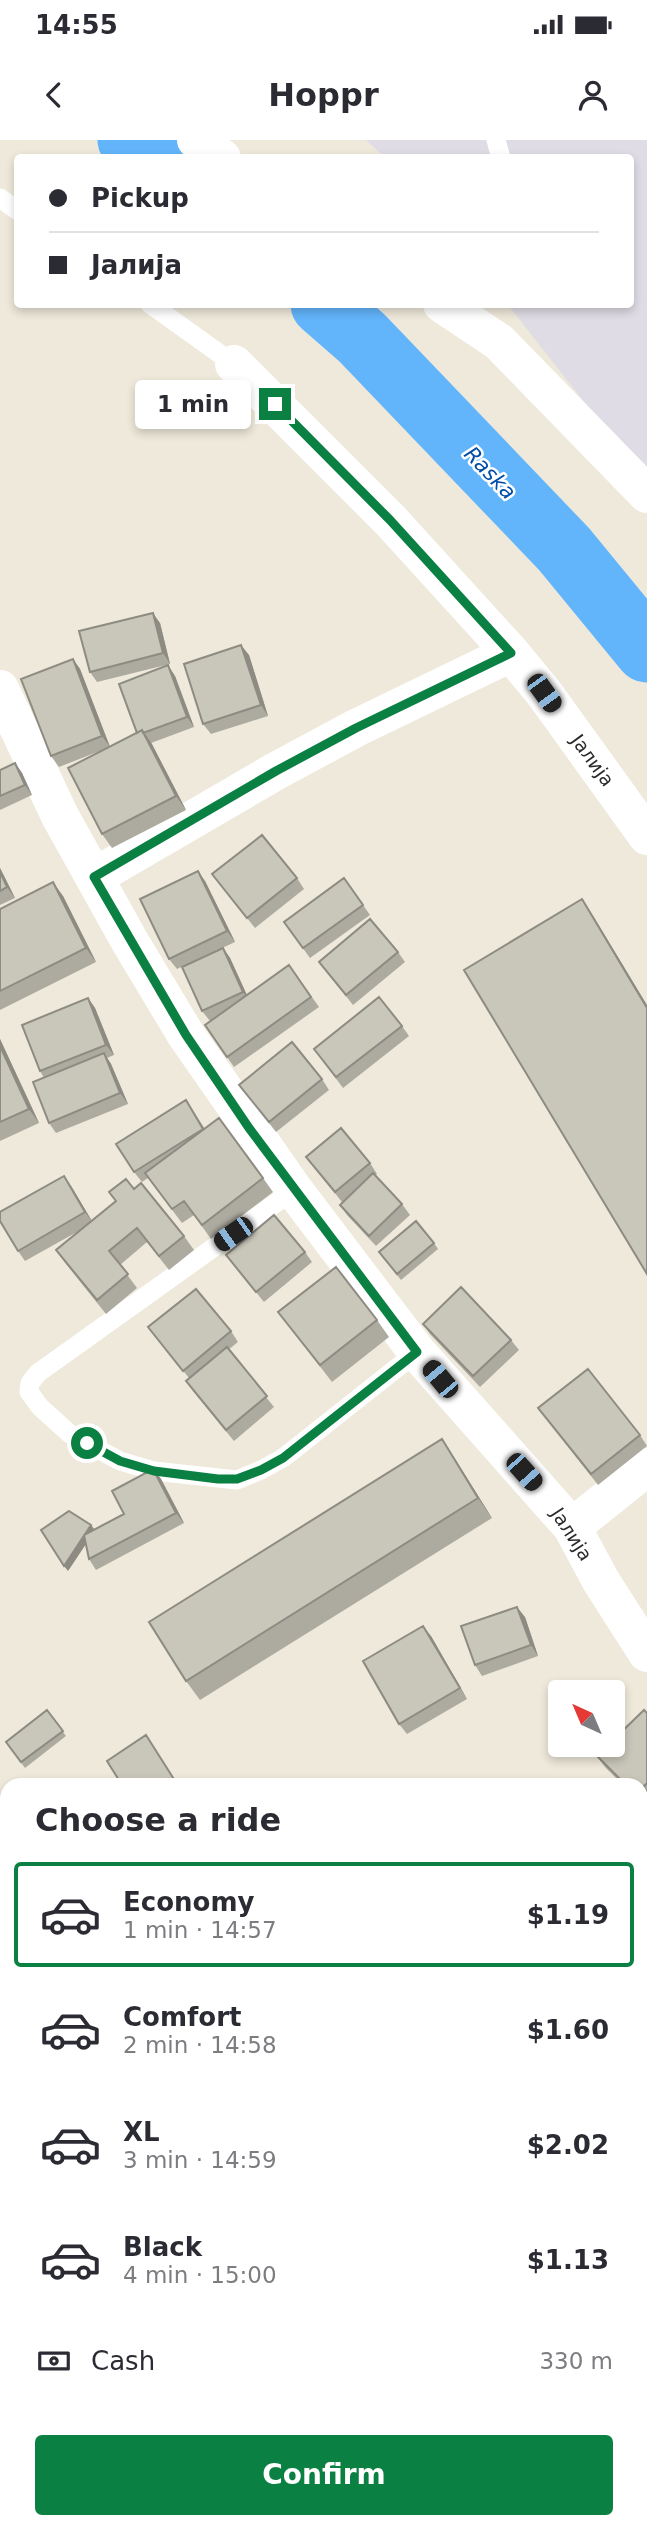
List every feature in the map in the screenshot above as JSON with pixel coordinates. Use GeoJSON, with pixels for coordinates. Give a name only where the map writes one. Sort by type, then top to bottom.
{"type":"FeatureCollection","features":[{"type":"Feature","properties":{"kind":"street"},"geometry":{"type":"LineString","coordinates":[[196,140],[216,154]]}},
{"type":"Feature","properties":{"kind":"street"},"geometry":{"type":"LineString","coordinates":[[448,308],[499,342],[647,494]]}},
{"type":"Feature","properties":{"kind":"street","name":"Јалија"},"geometry":{"type":"LineString","coordinates":[[234,364],[390,520],[511,653],[544,693],[647,836]]}},
{"type":"Feature","properties":{"kind":"street"},"geometry":{"type":"LineString","coordinates":[[94,877],[287,764],[511,653]]}},
{"type":"Feature","properties":{"kind":"street","name":"Јалија"},"geometry":{"type":"LineString","coordinates":[[0,689],[60,816],[186,1035],[294,1191],[417,1352],[572,1527],[601,1581],[647,1653]]}},
{"type":"Feature","properties":{"kind":"street"},"geometry":{"type":"LineString","coordinates":[[572,1527],[647,1467]]}},
{"type":"Feature","properties":{"kind":"lane"},"geometry":{"type":"LineString","coordinates":[[156,308],[234,364]]}},
{"type":"Feature","properties":{"kind":"lane"},"geometry":{"type":"LineString","coordinates":[[294,1191],[38,1373],[30,1383],[29,1392],[40,1407],[70,1434],[120,1461],[154,1471],[237,1479],[283,1458],[417,1352]]}},
{"type":"Feature","properties":{"kind":"shaded area"},"geometry":{"type":"Polygon","coordinates":[[[366,140],[647,140],[647,482],[510,308],[634,308],[634,154],[381,154],[366,140]]]}},
{"type":"Feature","properties":{"kind":"building"},"geometry":{"type":"Polygon","coordinates":[[[153,613],[163,653],[90,672],[79,631],[153,613]]]}},
{"type":"Feature","properties":{"kind":"building"},"geometry":{"type":"Polygon","coordinates":[[[241,645],[261,705],[203,724],[184,664],[241,645]]]}},
{"type":"Feature","properties":{"kind":"building"},"geometry":{"type":"Polygon","coordinates":[[[73,659],[102,736],[51,756],[21,679],[73,659]]]}},
{"type":"Feature","properties":{"kind":"building"},"geometry":{"type":"Polygon","coordinates":[[[168,665],[187,717],[137,733],[119,684],[168,665]]]}},
{"type":"Feature","properties":{"kind":"building"},"geometry":{"type":"Polygon","coordinates":[[[142,730],[176,796],[102,834],[68,768],[142,730]]]}},
{"type":"Feature","properties":{"kind":"building"},"geometry":{"type":"Polygon","coordinates":[[[15,763],[25,785],[0,796],[0,770],[15,763]]]}},
{"type":"Feature","properties":{"kind":"building"},"geometry":{"type":"Polygon","coordinates":[[[262,835],[297,878],[247,918],[212,874],[262,835]]]}},
{"type":"Feature","properties":{"kind":"building"},"geometry":{"type":"Polygon","coordinates":[[[198,871],[227,931],[169,959],[140,899],[198,871]]]}},
{"type":"Feature","properties":{"kind":"building"},"geometry":{"type":"Polygon","coordinates":[[[0,872],[7,887],[0,891],[0,872]]]}},
{"type":"Feature","properties":{"kind":"building"},"geometry":{"type":"Polygon","coordinates":[[[344,878],[363,905],[303,948],[284,922],[344,878]]]}},
{"type":"Feature","properties":{"kind":"building"},"geometry":{"type":"Polygon","coordinates":[[[53,882],[86,948],[0,991],[0,909],[53,882]]]}},
{"type":"Feature","properties":{"kind":"building"},"geometry":{"type":"Polygon","coordinates":[[[582,899],[647,1008],[647,1274],[464,970],[582,899]]]}},
{"type":"Feature","properties":{"kind":"building"},"geometry":{"type":"Polygon","coordinates":[[[370,919],[398,952],[346,995],[319,962],[370,919]]]}},
{"type":"Feature","properties":{"kind":"building"},"geometry":{"type":"Polygon","coordinates":[[[223,948],[243,992],[202,1011],[182,967],[223,948]]]}},
{"type":"Feature","properties":{"kind":"building"},"geometry":{"type":"Polygon","coordinates":[[[289,965],[311,997],[227,1057],[205,1025],[289,965]]]}},
{"type":"Feature","properties":{"kind":"building"},"geometry":{"type":"Polygon","coordinates":[[[379,997],[402,1026],[336,1077],[314,1049],[379,997]]]}},
{"type":"Feature","properties":{"kind":"building"},"geometry":{"type":"Polygon","coordinates":[[[88,998],[106,1045],[40,1071],[22,1025],[88,998]]]}},
{"type":"Feature","properties":{"kind":"building"},"geometry":{"type":"Polygon","coordinates":[[[292,1042],[322,1079],[269,1122],[239,1085],[292,1042]]]}},
{"type":"Feature","properties":{"kind":"building"},"geometry":{"type":"Polygon","coordinates":[[[0,1046],[29,1109],[0,1122],[0,1046]]]}},
{"type":"Feature","properties":{"kind":"building"},"geometry":{"type":"Polygon","coordinates":[[[104,1053],[120,1093],[49,1123],[33,1082],[104,1053]]]}},
{"type":"Feature","properties":{"kind":"building"},"geometry":{"type":"Polygon","coordinates":[[[186,1100],[203,1129],[134,1172],[116,1144],[186,1100]]]}},
{"type":"Feature","properties":{"kind":"building"},"geometry":{"type":"Polygon","coordinates":[[[219,1118],[263,1178],[202,1225],[184,1201],[172,1209],[145,1173],[219,1118]]]}},
{"type":"Feature","properties":{"kind":"building"},"geometry":{"type":"Polygon","coordinates":[[[341,1128],[370,1163],[335,1192],[306,1157],[341,1128]]]}},
{"type":"Feature","properties":{"kind":"building"},"geometry":{"type":"Polygon","coordinates":[[[373,1173],[402,1204],[369,1236],[340,1205],[373,1173]]]}},
{"type":"Feature","properties":{"kind":"building"},"geometry":{"type":"Polygon","coordinates":[[[64,1176],[85,1212],[18,1251],[0,1221],[0,1212],[64,1176]]]}},
{"type":"Feature","properties":{"kind":"building"},"geometry":{"type":"Polygon","coordinates":[[[126,1179],[134,1189],[141,1183],[184,1236],[159,1256],[137,1228],[109,1251],[128,1274],[97,1300],[56,1250],[116,1201],[109,1192],[126,1179]]]}},
{"type":"Feature","properties":{"kind":"building"},"geometry":{"type":"Polygon","coordinates":[[[274,1215],[305,1252],[256,1292],[226,1255],[274,1215]]]}},
{"type":"Feature","properties":{"kind":"building"},"geometry":{"type":"Polygon","coordinates":[[[416,1221],[434,1243],[397,1274],[379,1252],[416,1221]]]}},
{"type":"Feature","properties":{"kind":"building"},"geometry":{"type":"Polygon","coordinates":[[[336,1267],[377,1320],[320,1365],[278,1312],[336,1267]]]}},
{"type":"Feature","properties":{"kind":"building"},"geometry":{"type":"Polygon","coordinates":[[[461,1287],[511,1340],[473,1376],[423,1324],[461,1287]]]}},
{"type":"Feature","properties":{"kind":"building"},"geometry":{"type":"Polygon","coordinates":[[[196,1289],[231,1331],[183,1371],[148,1327],[196,1289]]]}},
{"type":"Feature","properties":{"kind":"building"},"geometry":{"type":"Polygon","coordinates":[[[227,1347],[267,1396],[226,1430],[186,1381],[227,1347]]]}},
{"type":"Feature","properties":{"kind":"building"},"geometry":{"type":"Polygon","coordinates":[[[588,1369],[640,1435],[591,1474],[538,1408],[588,1369]]]}},
{"type":"Feature","properties":{"kind":"building"},"geometry":{"type":"Polygon","coordinates":[[[442,1439],[478,1498],[186,1681],[149,1622],[442,1439]]]}},
{"type":"Feature","properties":{"kind":"building"},"geometry":{"type":"Polygon","coordinates":[[[153,1469],[176,1513],[89,1559],[84,1535],[124,1514],[112,1491],[153,1469]]]}},
{"type":"Feature","properties":{"kind":"building"},"geometry":{"type":"Polygon","coordinates":[[[69,1511],[91,1525],[64,1566],[41,1530],[69,1511]]]}},
{"type":"Feature","properties":{"kind":"building"},"geometry":{"type":"Polygon","coordinates":[[[517,1607],[531,1645],[475,1665],[461,1626],[517,1607]]]}},
{"type":"Feature","properties":{"kind":"building"},"geometry":{"type":"Polygon","coordinates":[[[423,1626],[460,1688],[399,1724],[363,1661],[423,1626]]]}},
{"type":"Feature","properties":{"kind":"building"},"geometry":{"type":"Polygon","coordinates":[[[47,1710],[63,1731],[21,1762],[6,1742],[47,1710]]]}},
{"type":"Feature","properties":{"kind":"building"},"geometry":{"type":"Polygon","coordinates":[[[644,1710],[647,1713],[647,1778],[619,1778],[598,1757],[625,1757],[625,1728],[644,1710]]]}},
{"type":"Feature","properties":{"kind":"building"},"geometry":{"type":"Polygon","coordinates":[[[146,1735],[173,1778],[118,1778],[107,1761],[146,1735]]]}},
{"type":"Feature","properties":{"kind":"waterway","name":"Raska"},"geometry":{"type":"LineString","coordinates":[[130,140],[148,154]]}},
{"type":"Feature","properties":{"kind":"waterway","name":"Raska"},"geometry":{"type":"LineString","coordinates":[[328,308],[362,338],[564,549],[647,650]]}},
{"type":"Feature","properties":{"kind":"route"},"geometry":{"type":"LineString","coordinates":[[87,1443],[120,1461],[154,1471],[237,1479],[283,1458],[417,1352],[249,1128],[186,1035],[94,877],[276,771],[356,728],[511,653],[390,520],[275,404]]}}]}
